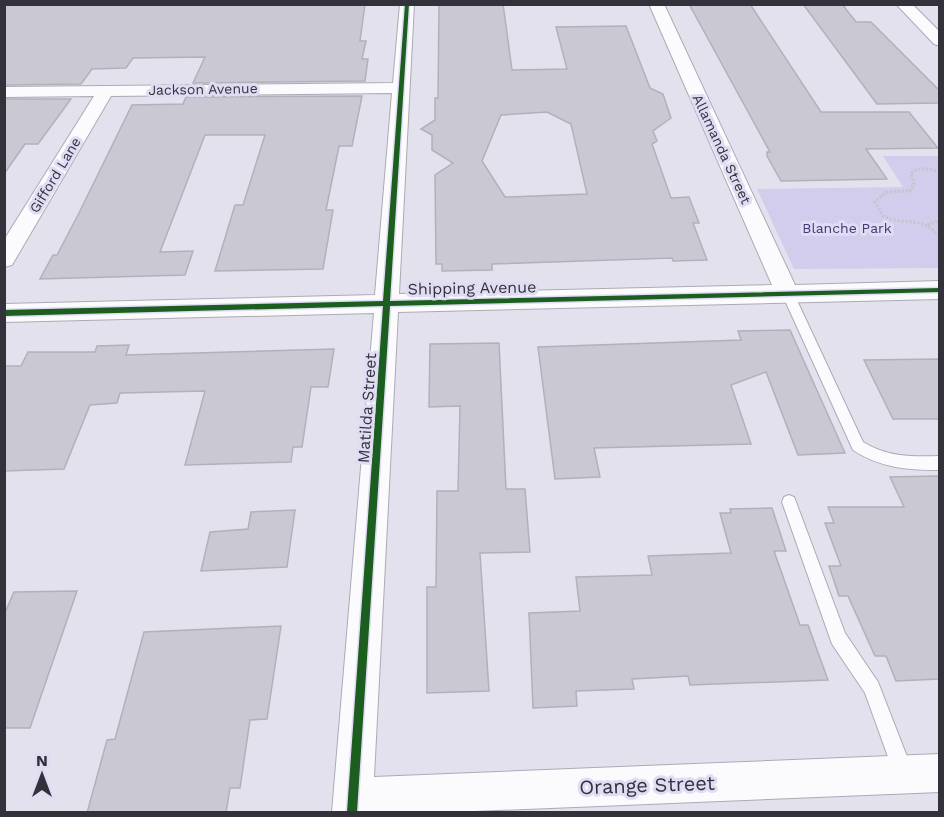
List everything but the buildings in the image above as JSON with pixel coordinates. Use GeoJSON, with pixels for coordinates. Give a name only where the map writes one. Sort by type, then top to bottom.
{"type":"FeatureCollection","features":[{"type":"Feature","properties":{"kind":"street","name":"Matilda Street"},"geometry":{"type":"LineString","coordinates":[[353,805],[407,4]]}},
{"type":"Feature","properties":{"kind":"street","name":"Allamanda Street"},"geometry":{"type":"LineString","coordinates":[[656,4],[788,294]]}},
{"type":"Feature","properties":{"kind":"street"},"geometry":{"type":"LineString","coordinates":[[903,4],[939,41]]}},
{"type":"Feature","properties":{"kind":"street","name":"Jackson Avenue"},"geometry":{"type":"LineString","coordinates":[[4,92],[402,88]]}},
{"type":"Feature","properties":{"kind":"street","name":"Gifford Lane"},"geometry":{"type":"LineString","coordinates":[[4,259],[106,90]]}},
{"type":"Feature","properties":{"kind":"street","name":"Shipping Avenue"},"geometry":{"type":"LineString","coordinates":[[4,313],[939,290]]}},
{"type":"Feature","properties":{"kind":"street","name":"Orange Street"},"geometry":{"type":"LineString","coordinates":[[353,805],[922,773]]}},
{"type":"Feature","properties":{"kind":"lane"},"geometry":{"type":"LineString","coordinates":[[788,294],[858,446],[872,456],[888,462],[939,463]]}},
{"type":"Feature","properties":{"kind":"lane"},"geometry":{"type":"LineString","coordinates":[[789,502],[838,638],[872,687],[922,773]]}},
{"type":"Feature","properties":{"kind":"path"},"geometry":{"type":"LineString","coordinates":[[938,221],[928,225],[892,220],[879,212],[875,202],[880,195],[888,191],[910,191],[914,184],[911,173],[915,170],[928,169],[939,172]]}},
{"type":"Feature","properties":{"kind":"path"},"geometry":{"type":"LineString","coordinates":[[928,225],[939,237]]}},
{"type":"Feature","properties":{"kind":"green space","name":"Blanche Park"},"geometry":{"type":"Polygon","coordinates":[[[883,156],[939,156],[939,268],[794,269],[757,189],[903,187],[883,156]]]}},
{"type":"Feature","properties":{"kind":"cycle path"},"geometry":{"type":"LineString","coordinates":[[352,812],[407,4]]}},
{"type":"Feature","properties":{"kind":"cycle path"},"geometry":{"type":"LineString","coordinates":[[4,313],[940,290]]}}]}
